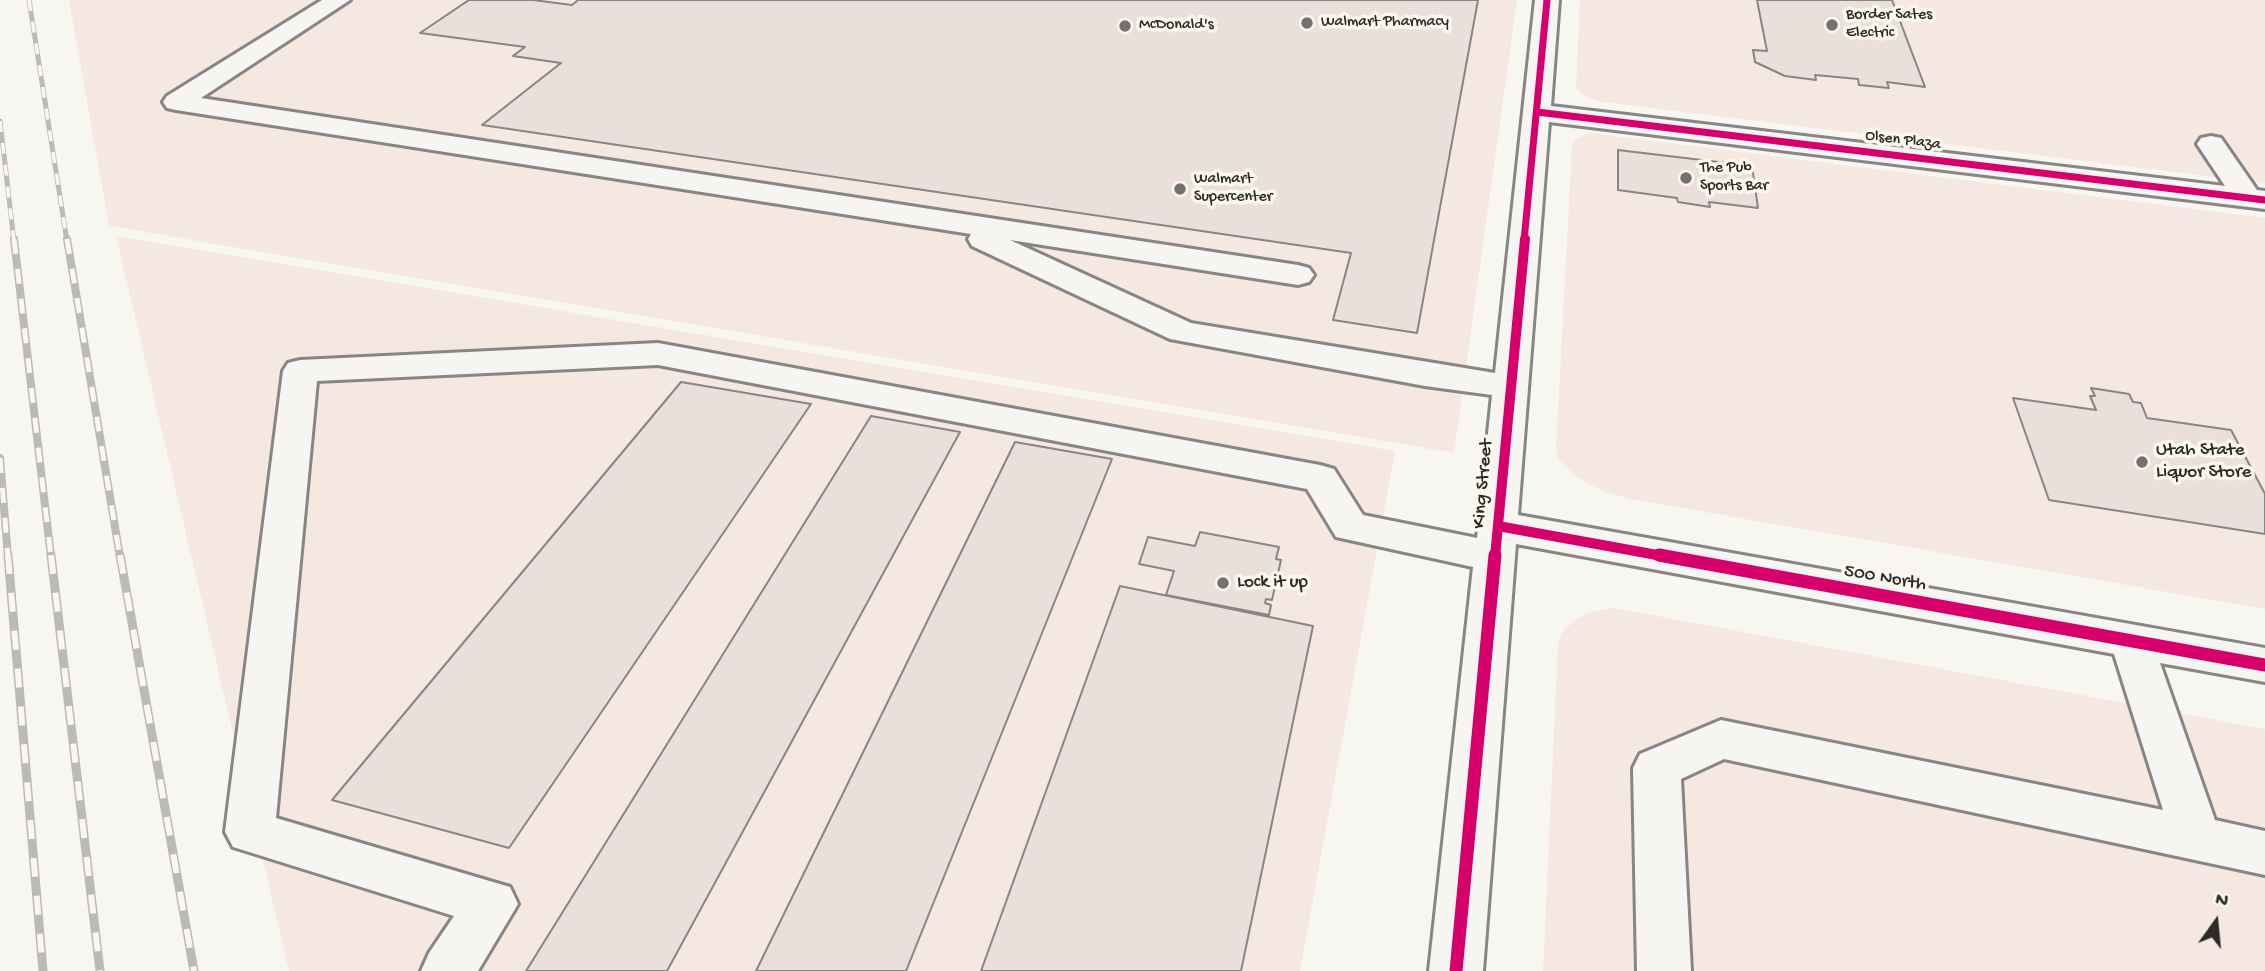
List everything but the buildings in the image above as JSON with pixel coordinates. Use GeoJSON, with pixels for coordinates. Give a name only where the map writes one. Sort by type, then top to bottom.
{"type":"FeatureCollection","features":[{"type":"Feature","properties":{"kind":"street"},"geometry":{"type":"LineString","coordinates":[[335,0],[176,102],[1298,275]]}},
{"type":"Feature","properties":{"kind":"street","name":"King Street"},"geometry":{"type":"LineString","coordinates":[[1456,971],[1547,0]]}},
{"type":"Feature","properties":{"kind":"street","name":"Olsen Plaza"},"geometry":{"type":"LineString","coordinates":[[1537,111],[2257,199]]}},
{"type":"Feature","properties":{"kind":"street"},"geometry":{"type":"LineString","coordinates":[[2211,144],[2257,199]]}},
{"type":"Feature","properties":{"kind":"street"},"geometry":{"type":"LineString","coordinates":[[943,220],[1182,332],[1425,375],[1509,386]]}},
{"type":"Feature","properties":{"kind":"street","name":"500 North"},"geometry":{"type":"LineString","coordinates":[[447,971],[492,904],[250,832],[300,371],[658,354],[1320,478],[1350,527],[1496,541],[2131,641],[2265,665]]}},
{"type":"Feature","properties":{"kind":"street"},"geometry":{"type":"LineString","coordinates":[[2131,641],[2197,839]]}},
{"type":"Feature","properties":{"kind":"street"},"geometry":{"type":"LineString","coordinates":[[1664,971],[1657,768],[1721,739],[2265,853]]}},
{"type":"Feature","properties":{"kind":"shaded area"},"geometry":{"type":"Polygon","coordinates":[[[69,0],[1517,0],[1454,453],[109,226],[69,0]]]}},
{"type":"Feature","properties":{"kind":"shaded area"},"geometry":{"type":"Polygon","coordinates":[[[1580,0],[2265,0],[2265,183],[1602,102],[1588,98],[1576,88],[1580,0]]]}},
{"type":"Feature","properties":{"kind":"shaded area"},"geometry":{"type":"Polygon","coordinates":[[[1590,133],[2265,218],[2265,609],[1630,499],[1602,491],[1576,477],[1559,460],[1556,449],[1572,145],[1575,139],[1590,133]]]}},
{"type":"Feature","properties":{"kind":"shaded area"},"geometry":{"type":"Polygon","coordinates":[[[116,236],[1395,451],[1300,971],[289,971],[116,236]]]}},
{"type":"Feature","properties":{"kind":"shaded area"},"geometry":{"type":"Polygon","coordinates":[[[1614,608],[2265,729],[2265,971],[1543,971],[1558,645],[1562,632],[1574,621],[1587,613],[1614,608]]]}},
{"type":"Feature","properties":{"kind":"railway"},"geometry":{"type":"LineString","coordinates":[[29,0],[67,241]]}},
{"type":"Feature","properties":{"kind":"railway"},"geometry":{"type":"LineString","coordinates":[[0,121],[14,241]]}},
{"type":"Feature","properties":{"kind":"railway"},"geometry":{"type":"LineString","coordinates":[[14,239],[51,557]]}},
{"type":"Feature","properties":{"kind":"railway"},"geometry":{"type":"LineString","coordinates":[[67,239],[120,557]]}},
{"type":"Feature","properties":{"kind":"railway"},"geometry":{"type":"LineString","coordinates":[[0,458],[8,557]]}},
{"type":"Feature","properties":{"kind":"railway"},"geometry":{"type":"LineString","coordinates":[[8,555],[43,971]]}},
{"type":"Feature","properties":{"kind":"railway"},"geometry":{"type":"LineString","coordinates":[[51,555],[100,971]]}},
{"type":"Feature","properties":{"kind":"railway"},"geometry":{"type":"LineString","coordinates":[[120,555],[194,971]]}},
{"type":"Feature","properties":{"kind":"cycle path"},"geometry":{"type":"LineString","coordinates":[[1456,971],[1547,0]]}},
{"type":"Feature","properties":{"kind":"cycle path"},"geometry":{"type":"LineString","coordinates":[[1537,112],[2265,200]]}},
{"type":"Feature","properties":{"kind":"cycle path"},"geometry":{"type":"LineString","coordinates":[[1498,526],[2265,665]]}},
{"type":"Feature","properties":{"kind":"place","name":"Walmart Pharmacy"},"geometry":{"type":"Point","coordinates":[1307,23]}},
{"type":"Feature","properties":{"kind":"place","name":"Border Sates Electric"},"geometry":{"type":"Point","coordinates":[1832,25]}},
{"type":"Feature","properties":{"kind":"place","name":"McDonald's"},"geometry":{"type":"Point","coordinates":[1125,26]}},
{"type":"Feature","properties":{"kind":"place","name":"The Pub Sports Bar"},"geometry":{"type":"Point","coordinates":[1686,178]}},
{"type":"Feature","properties":{"kind":"place","name":"Walmart Supercenter"},"geometry":{"type":"Point","coordinates":[1180,189]}},
{"type":"Feature","properties":{"kind":"place","name":"Utah State Liquor Store"},"geometry":{"type":"Point","coordinates":[2142,462]}},
{"type":"Feature","properties":{"kind":"place","name":"Lock it up"},"geometry":{"type":"Point","coordinates":[1223,583]}}]}
